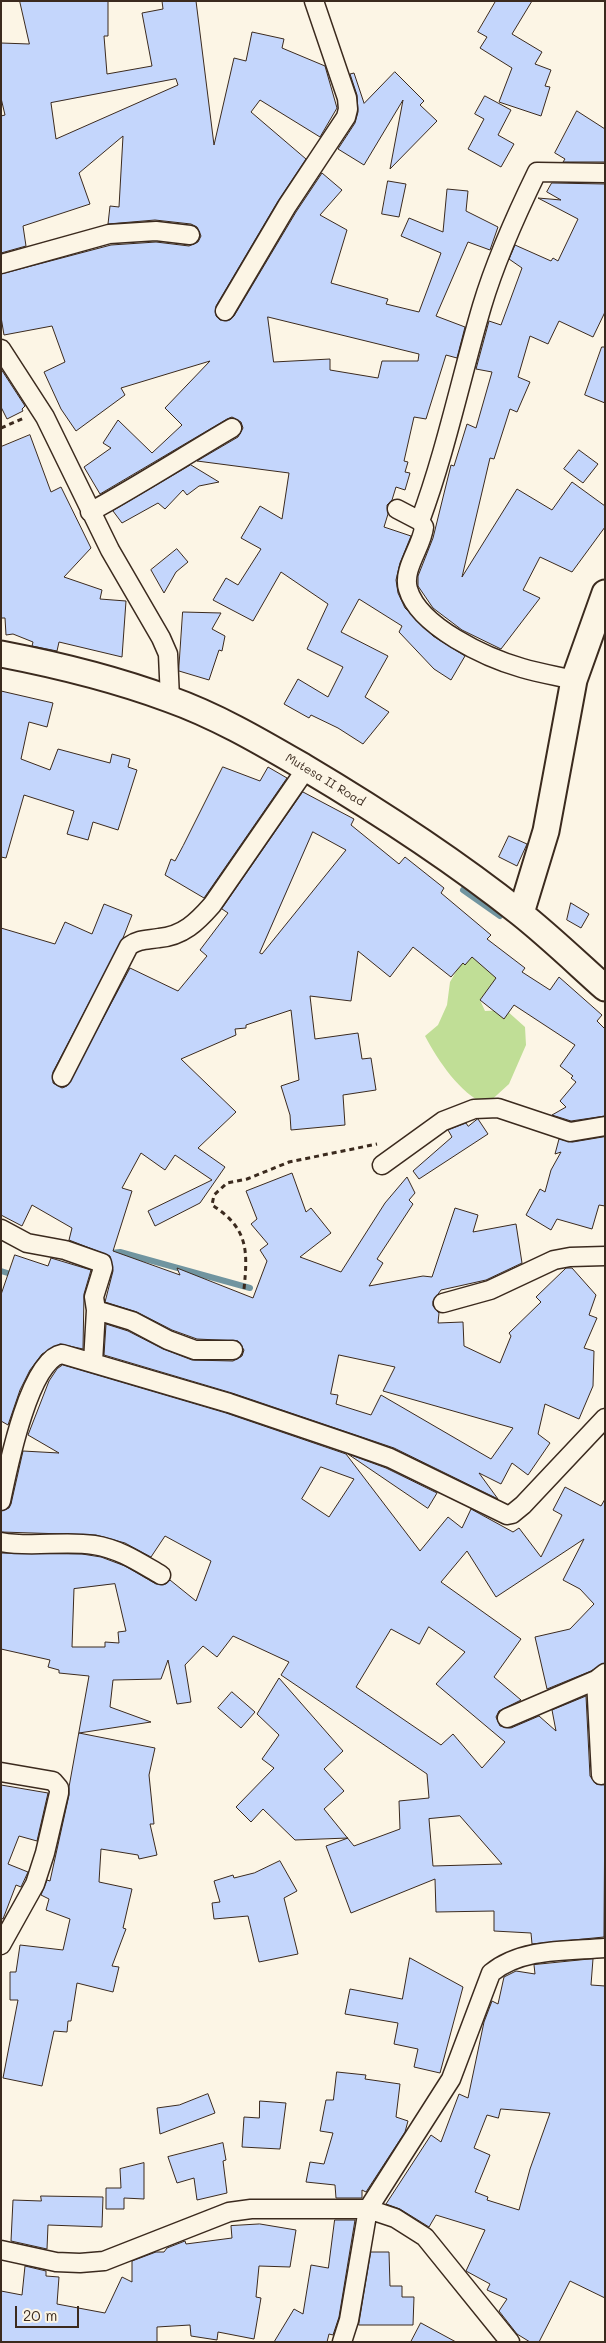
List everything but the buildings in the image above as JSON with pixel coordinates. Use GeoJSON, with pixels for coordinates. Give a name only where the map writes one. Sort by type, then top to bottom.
{"type":"FeatureCollection","features":[{"type":"Feature","properties":{"kind":"street"},"geometry":{"type":"LineString","coordinates":[[225,311],[287,206],[346,117],[348,109],[347,98],[314,1]]}},
{"type":"Feature","properties":{"kind":"street"},"geometry":{"type":"LineString","coordinates":[[420,521],[436,477],[483,303],[513,221],[537,172],[605,173]]}},
{"type":"Feature","properties":{"kind":"street"},"geometry":{"type":"LineString","coordinates":[[1,264],[109,234],[156,231],[190,235]]}},
{"type":"Feature","properties":{"kind":"street"},"geometry":{"type":"LineString","coordinates":[[1,349],[45,417],[90,512],[161,638],[168,654],[170,699]]}},
{"type":"Feature","properties":{"kind":"street"},"geometry":{"type":"LineString","coordinates":[[90,512],[139,486],[171,463],[232,428]]}},
{"type":"Feature","properties":{"kind":"street"},"geometry":{"type":"LineString","coordinates":[[397,509],[420,521],[424,527],[424,533],[408,571],[407,588],[415,604],[429,620],[474,649],[521,668],[574,680]]}},
{"type":"Feature","properties":{"kind":"street"},"geometry":{"type":"LineString","coordinates":[[521,914],[546,831],[574,680],[605,594]]}},
{"type":"Feature","properties":{"kind":"street","name":"Mutesa II Road"},"geometry":{"type":"LineString","coordinates":[[1,654],[93,676],[170,699],[218,719],[350,794],[424,844],[521,914],[605,988]]}},
{"type":"Feature","properties":{"kind":"street"},"geometry":{"type":"LineString","coordinates":[[62,1077],[129,946],[143,939],[160,938],[180,933],[195,924],[212,905],[306,769]]}},
{"type":"Feature","properties":{"kind":"street"},"geometry":{"type":"LineString","coordinates":[[382,1165],[444,1120],[474,1109],[498,1108],[570,1132],[605,1126]]}},
{"type":"Feature","properties":{"kind":"street"},"geometry":{"type":"LineString","coordinates":[[1,1229],[27,1243],[65,1250],[90,1257],[102,1263],[103,1268],[94,1297],[96,1310],[93,1362]]}},
{"type":"Feature","properties":{"kind":"street"},"geometry":{"type":"LineString","coordinates":[[443,1303],[490,1290],[554,1260],[570,1257],[605,1256]]}},
{"type":"Feature","properties":{"kind":"street"},"geometry":{"type":"LineString","coordinates":[[96,1310],[132,1321],[168,1340],[195,1350],[233,1350]]}},
{"type":"Feature","properties":{"kind":"street"},"geometry":{"type":"LineString","coordinates":[[1,1501],[17,1430],[45,1367],[51,1359],[62,1354],[229,1403],[390,1458],[507,1515],[512,1514],[523,1505],[605,1418]]}},
{"type":"Feature","properties":{"kind":"street"},"geometry":{"type":"LineString","coordinates":[[1,1542],[24,1546],[76,1544],[107,1547],[125,1554],[161,1575]]}},
{"type":"Feature","properties":{"kind":"street"},"geometry":{"type":"LineString","coordinates":[[507,1718],[600,1677],[601,1774]]}},
{"type":"Feature","properties":{"kind":"street"},"geometry":{"type":"LineString","coordinates":[[1,1772],[53,1781],[59,1788],[59,1793],[45,1854],[34,1884],[1,1945]]}},
{"type":"Feature","properties":{"kind":"street"},"geometry":{"type":"LineString","coordinates":[[342,2342],[349,2320],[368,2209],[451,2079],[490,1973],[503,1963],[516,1958],[545,1952],[605,1948]]}},
{"type":"Feature","properties":{"kind":"street"},"geometry":{"type":"LineString","coordinates":[[1,2250],[56,2262],[104,2261],[229,2212],[251,2209],[368,2209],[395,2218],[425,2237],[510,2342]]}},
{"type":"Feature","properties":{"kind":"path"},"geometry":{"type":"LineString","coordinates":[[244,1290],[246,1252],[240,1232],[229,1216],[212,1204],[214,1195],[227,1183],[247,1179],[289,1162],[379,1144]]}},
{"type":"Feature","properties":{"kind":"green space"},"geometry":{"type":"Polygon","coordinates":[[[465,956],[484,958],[498,977],[480,1000],[485,1011],[506,1010],[525,1027],[526,1045],[509,1084],[486,1105],[467,1092],[451,1075],[425,1036],[438,1025],[447,1005],[450,982],[465,956]]]}},
{"type":"Feature","properties":{"kind":"waterway"},"geometry":{"type":"LineString","coordinates":[[463,890],[500,916]]}},
{"type":"Feature","properties":{"kind":"waterway"},"geometry":{"type":"LineString","coordinates":[[87,1250],[110,1253],[120,1252],[250,1288]]}},
{"type":"Feature","properties":{"kind":"waterway"},"geometry":{"type":"LineString","coordinates":[[1,1271],[17,1276]]}}]}
